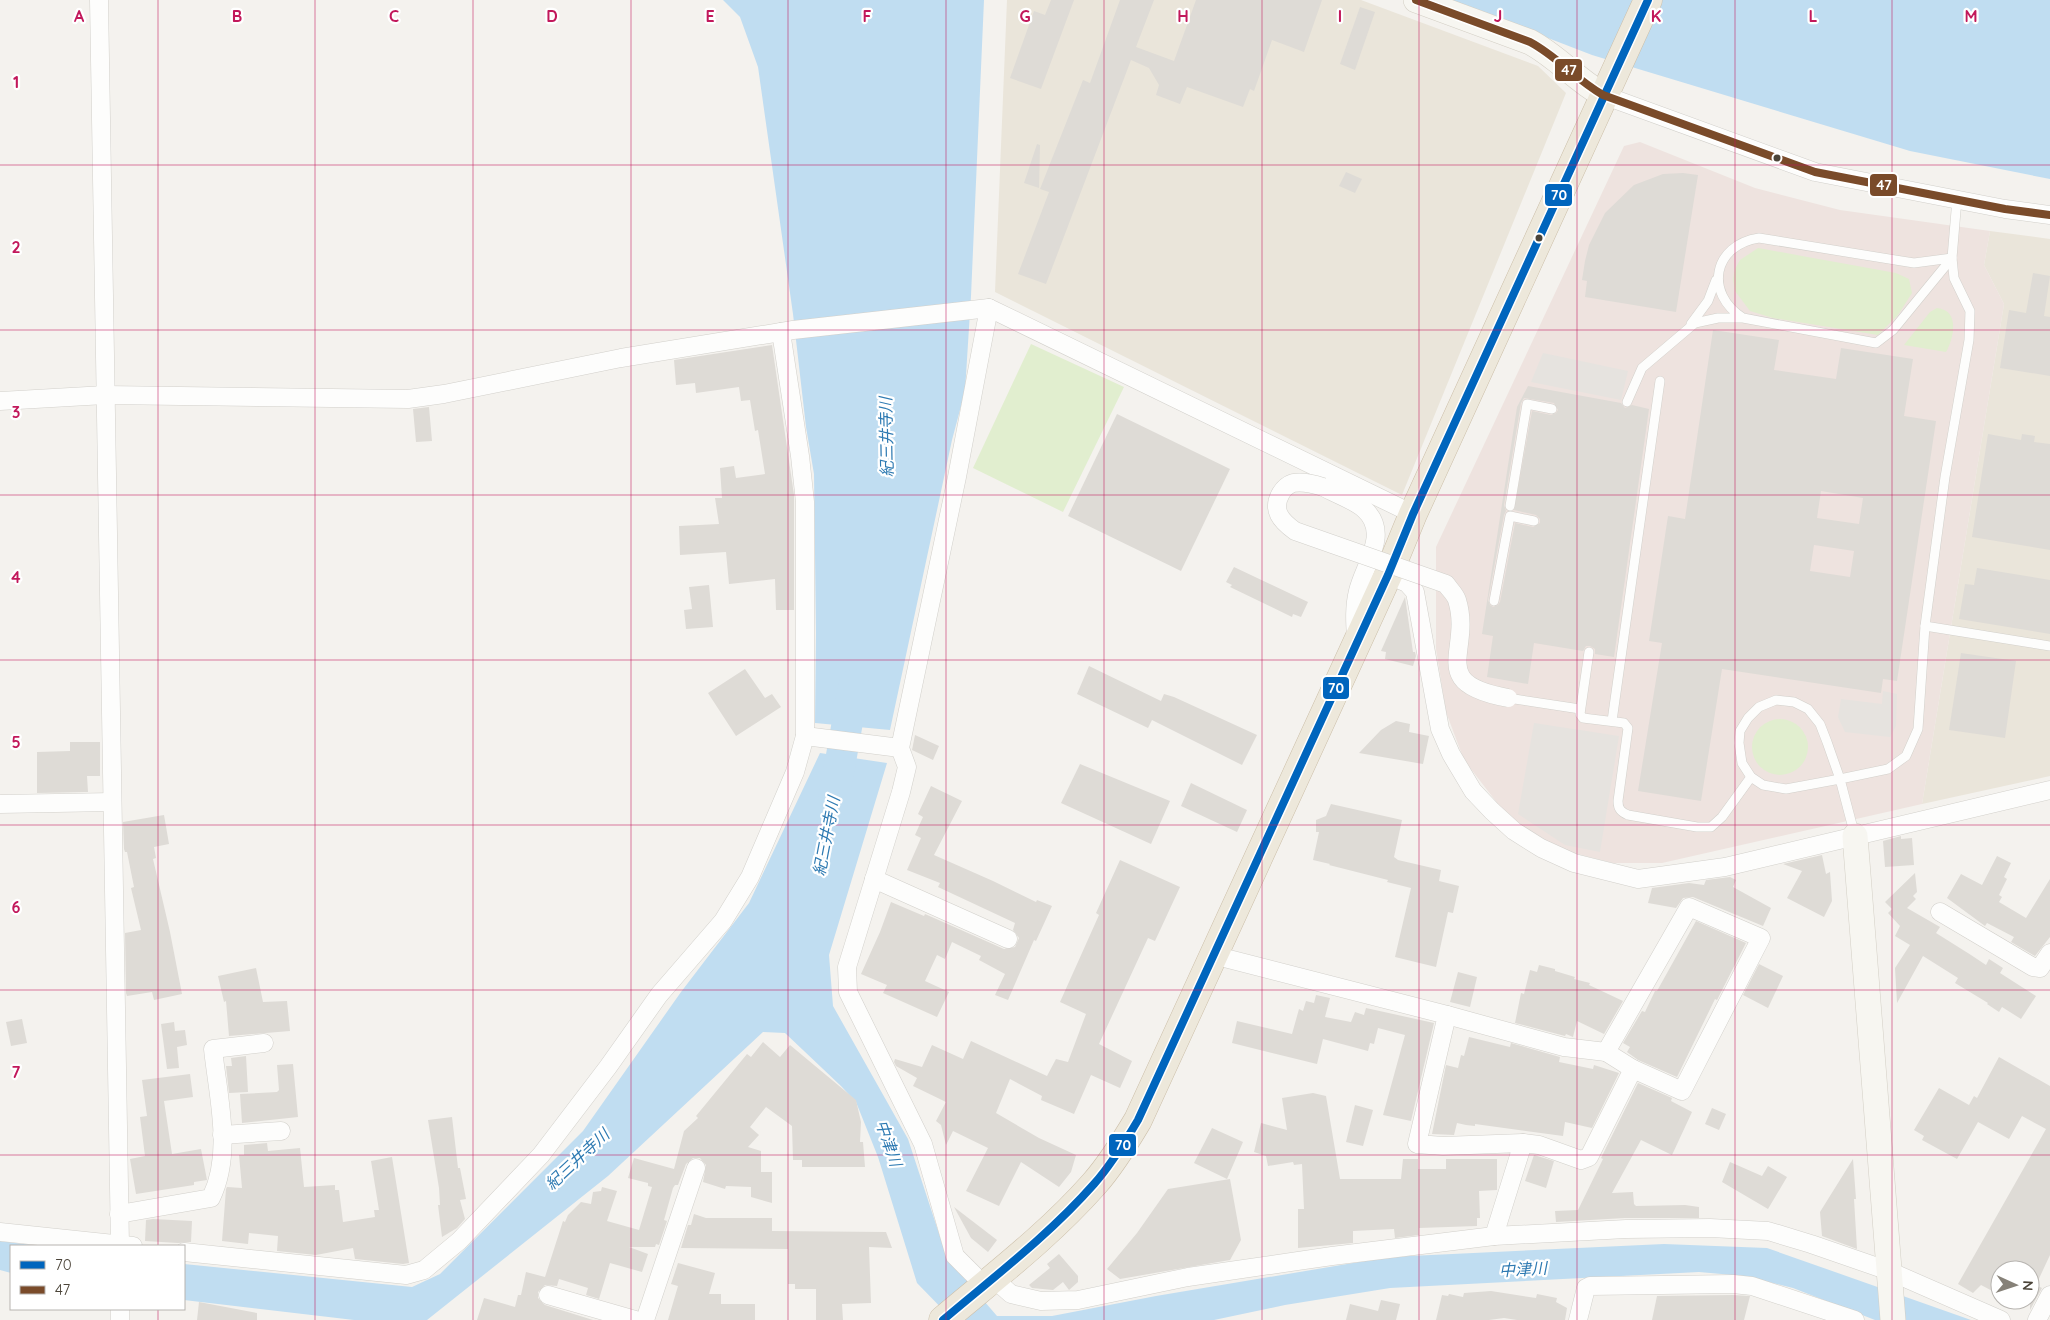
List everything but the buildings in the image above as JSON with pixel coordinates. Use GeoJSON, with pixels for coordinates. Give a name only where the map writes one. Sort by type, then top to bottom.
{"type":"FeatureCollection","features":[{"type":"Feature","properties":{"kind":"highway"},"geometry":{"type":"LineString","coordinates":[[943,1320],[1058,1223],[1095,1184],[1119,1151],[1153,1090],[1388,575],[1413,514],[1608,84],[1648,0]]}},
{"type":"Feature","properties":{"kind":"street"},"geometry":{"type":"LineString","coordinates":[[99,0],[119,1214],[124,1245]]}},
{"type":"Feature","properties":{"kind":"street"},"geometry":{"type":"LineString","coordinates":[[1416,0],[1530,42],[1546,51],[1579,80],[1608,84],[1815,172],[2050,215]]}},
{"type":"Feature","properties":{"kind":"street"},"geometry":{"type":"LineString","coordinates":[[0,401],[105,395],[408,399],[444,394],[621,358],[787,331],[983,309],[1413,514]]}},
{"type":"Feature","properties":{"kind":"street"},"geometry":{"type":"LineString","coordinates":[[983,309],[957,477],[896,748],[907,767],[846,967],[848,992],[923,1144],[955,1256],[986,1284],[1011,1294],[1042,1301],[1078,1300],[1197,1276],[1332,1256],[1494,1236],[1626,1229],[1710,1228],[1768,1232],[1811,1244],[1890,1279],[2001,1320]]}},
{"type":"Feature","properties":{"kind":"street"},"geometry":{"type":"LineString","coordinates":[[185,1252],[406,1275],[424,1270],[459,1241],[541,1155],[608,1067],[659,995],[723,921],[750,877],[810,737],[805,502],[787,331]]}},
{"type":"Feature","properties":{"kind":"street"},"geometry":{"type":"LineString","coordinates":[[1357,643],[1355,608],[1358,589],[1376,541],[1374,520],[1364,508],[1324,487],[1306,482],[1293,483],[1285,487],[1276,504],[1277,513],[1284,524],[1295,531],[1446,584],[1456,598],[1460,621],[1456,658],[1461,677],[1472,689],[1508,698]]}},
{"type":"Feature","properties":{"kind":"street"},"geometry":{"type":"LineString","coordinates":[[1388,575],[1407,583],[1415,592],[1440,729],[1451,754],[1473,791],[1514,831],[1541,848],[1574,863],[1638,879],[1725,866],[2050,790]]}},
{"type":"Feature","properties":{"kind":"street"},"geometry":{"type":"LineString","coordinates":[[810,737],[896,748]]}},
{"type":"Feature","properties":{"kind":"street"},"geometry":{"type":"LineString","coordinates":[[0,804],[112,802]]}},
{"type":"Feature","properties":{"kind":"street"},"geometry":{"type":"LineString","coordinates":[[1855,836],[1894,1320]]}},
{"type":"Feature","properties":{"kind":"street"},"geometry":{"type":"LineString","coordinates":[[874,879],[1008,939]]}},
{"type":"Feature","properties":{"kind":"street"},"geometry":{"type":"LineString","coordinates":[[1213,955],[1564,1047],[1606,1052],[1633,1069],[1682,1091],[1761,938],[1689,907],[1606,1052]]}},
{"type":"Feature","properties":{"kind":"street"},"geometry":{"type":"LineString","coordinates":[[1940,912],[2033,967],[2040,968],[2050,953]]}},
{"type":"Feature","properties":{"kind":"street"},"geometry":{"type":"LineString","coordinates":[[1446,1015],[1417,1144],[1444,1146],[1539,1145],[1581,1160],[1589,1157],[1633,1069]]}},
{"type":"Feature","properties":{"kind":"street"},"geometry":{"type":"LineString","coordinates":[[119,1214],[211,1198],[219,1182],[222,1135],[212,1049],[264,1043]]}},
{"type":"Feature","properties":{"kind":"street"},"geometry":{"type":"LineString","coordinates":[[222,1135],[281,1131]]}},
{"type":"Feature","properties":{"kind":"street"},"geometry":{"type":"LineString","coordinates":[[1494,1236],[1522,1144]]}},
{"type":"Feature","properties":{"kind":"street"},"geometry":{"type":"LineString","coordinates":[[645,1320],[696,1168]]}},
{"type":"Feature","properties":{"kind":"street"},"geometry":{"type":"LineString","coordinates":[[0,1232],[115,1245]]}},
{"type":"Feature","properties":{"kind":"street"},"geometry":{"type":"LineString","coordinates":[[1578,1320],[1586,1288],[1590,1286],[1733,1284],[1752,1286],[1855,1320]]}},
{"type":"Feature","properties":{"kind":"street"},"geometry":{"type":"LineString","coordinates":[[2036,1320],[2050,1295]]}},
{"type":"Feature","properties":{"kind":"street"},"geometry":{"type":"LineString","coordinates":[[548,1296],[635,1320]]}},
{"type":"Feature","properties":{"kind":"lane"},"geometry":{"type":"LineString","coordinates":[[1855,836],[1840,779],[1820,724],[1808,709],[1794,702],[1776,700],[1759,707],[1748,718],[1740,732],[1738,743],[1742,763],[1751,777],[1763,785],[1786,789],[1840,779],[1888,770],[1906,756],[1918,729],[1925,626],[1945,477],[1969,340],[1970,311],[1954,278],[1952,258],[1957,199]]}},
{"type":"Feature","properties":{"kind":"lane"},"geometry":{"type":"LineString","coordinates":[[1759,238],[1914,263],[1952,258],[1892,330],[1876,344],[1743,318],[1718,318],[1695,323],[1642,368],[1626,401],[1641,367],[1694,322],[1708,301],[1721,263],[1736,245],[1747,240],[1759,238]]}},
{"type":"Feature","properties":{"kind":"lane"},"geometry":{"type":"LineString","coordinates":[[1718,275],[1719,288],[1724,301],[1732,311],[1743,318]]}},
{"type":"Feature","properties":{"kind":"lane"},"geometry":{"type":"LineString","coordinates":[[1612,721],[1660,381]]}},
{"type":"Feature","properties":{"kind":"lane"},"geometry":{"type":"LineString","coordinates":[[1510,506],[1527,404],[1552,409]]}},
{"type":"Feature","properties":{"kind":"lane"},"geometry":{"type":"LineString","coordinates":[[1494,601],[1510,516],[1534,521]]}},
{"type":"Feature","properties":{"kind":"lane"},"geometry":{"type":"LineString","coordinates":[[1925,626],[2050,646]]}},
{"type":"Feature","properties":{"kind":"lane"},"geometry":{"type":"LineString","coordinates":[[1588,652],[1580,714],[1583,718],[1612,721],[1624,724],[1628,728],[1618,801],[1618,807],[1622,812],[1628,815],[1697,827],[1711,827],[1722,817],[1751,777]]}},
{"type":"Feature","properties":{"kind":"lane"},"geometry":{"type":"LineString","coordinates":[[1508,698],[1580,709]]}},
{"type":"Feature","properties":{"kind":"shaded area"},"geometry":{"type":"Polygon","coordinates":[[[1007,0],[1361,0],[1538,66],[1566,93],[1402,495],[995,292],[1007,0]]]}},
{"type":"Feature","properties":{"kind":"shaded area"},"geometry":{"type":"Polygon","coordinates":[[[1640,142],[1755,188],[1840,210],[1990,231],[1984,265],[2004,304],[1922,804],[1662,863],[1613,863],[1562,850],[1508,817],[1464,760],[1446,712],[1436,649],[1436,547],[1624,146],[1640,142]]]}},
{"type":"Feature","properties":{"kind":"shaded area"},"geometry":{"type":"Polygon","coordinates":[[[1990,231],[2050,239],[2050,776],[1922,804],[2004,304],[1984,265],[1990,231]]]}},
{"type":"Feature","properties":{"kind":"shaded area"},"geometry":{"type":"Polygon","coordinates":[[[1543,353],[1628,371],[1621,400],[1531,382],[1543,353]]]}},
{"type":"Feature","properties":{"kind":"shaded area"},"geometry":{"type":"Polygon","coordinates":[[[1883,691],[1897,694],[1896,726],[1890,737],[1845,732],[1838,717],[1841,699],[1882,704],[1883,691]]]}},
{"type":"Feature","properties":{"kind":"shaded area"},"geometry":{"type":"Polygon","coordinates":[[[1534,723],[1619,736],[1600,852],[1565,845],[1518,814],[1534,723]]]}},
{"type":"Feature","properties":{"kind":"green space"},"geometry":{"type":"Polygon","coordinates":[[[1758,248],[1896,273],[1909,279],[1912,293],[1898,315],[1878,335],[1773,318],[1750,311],[1735,291],[1733,279],[1735,269],[1740,260],[1758,248]]]}},
{"type":"Feature","properties":{"kind":"green space"},"geometry":{"type":"Polygon","coordinates":[[[1937,308],[1944,310],[1952,319],[1953,332],[1946,352],[1904,345],[1930,312],[1937,308]]]}},
{"type":"Feature","properties":{"kind":"green space"},"geometry":{"type":"Polygon","coordinates":[[[1031,344],[1124,387],[1063,512],[973,468],[1031,344]]]}},
{"type":"Feature","properties":{"kind":"green space"},"geometry":{"type":"Polygon","coordinates":[[[1780,719],[1791,721],[1800,727],[1806,736],[1808,747],[1806,758],[1800,767],[1791,773],[1780,775],[1769,773],[1760,767],[1754,758],[1752,747],[1754,736],[1760,727],[1769,721],[1780,719]]]}},
{"type":"Feature","properties":{"kind":"water"},"geometry":{"type":"Polygon","coordinates":[[[723,0],[984,0],[965,391],[952,440],[890,730],[815,723],[814,474],[806,427],[793,314],[758,67],[740,17],[723,0]]]}},
{"type":"Feature","properties":{"kind":"water"},"geometry":{"type":"Polygon","coordinates":[[[1449,0],[2050,0],[2050,179],[1910,151],[1592,55],[1449,0]]]}},
{"type":"Feature","properties":{"kind":"water","name":"中津川"},"geometry":{"type":"Polygon","coordinates":[[[820,753],[887,763],[829,955],[833,1006],[908,1139],[947,1258],[997,1316],[1052,1316],[1156,1296],[1389,1257],[1664,1244],[1767,1248],[1971,1320],[1875,1320],[1793,1288],[1744,1276],[1699,1272],[1390,1288],[1285,1305],[1214,1320],[953,1320],[917,1283],[878,1157],[856,1102],[785,1033],[763,1032],[608,1176],[427,1320],[354,1320],[185,1300],[185,1264],[412,1287],[440,1274],[583,1131],[681,992],[749,903],[820,753]]]}},
{"type":"Feature","properties":{"kind":"water"},"geometry":{"type":"Polygon","coordinates":[[[0,1241],[31,1245],[10,1245],[10,1273],[0,1270],[0,1241]]]}},
{"type":"Feature","properties":{"kind":"waterway","name":"紀三井寺川"},"geometry":{"type":"LineString","coordinates":[[834,798],[854,685]]}},
{"type":"Feature","properties":{"kind":"transit line","name":"47"},"geometry":{"type":"LineString","coordinates":[[1416,0],[1530,42],[1603,95],[1815,172],[2005,209],[2050,215]]}},
{"type":"Feature","properties":{"kind":"transit line","name":"70"},"geometry":{"type":"LineString","coordinates":[[943,1320],[1021,1255],[1077,1203],[1106,1169],[1138,1120],[1388,575],[1413,514],[1648,0]]}}]}
